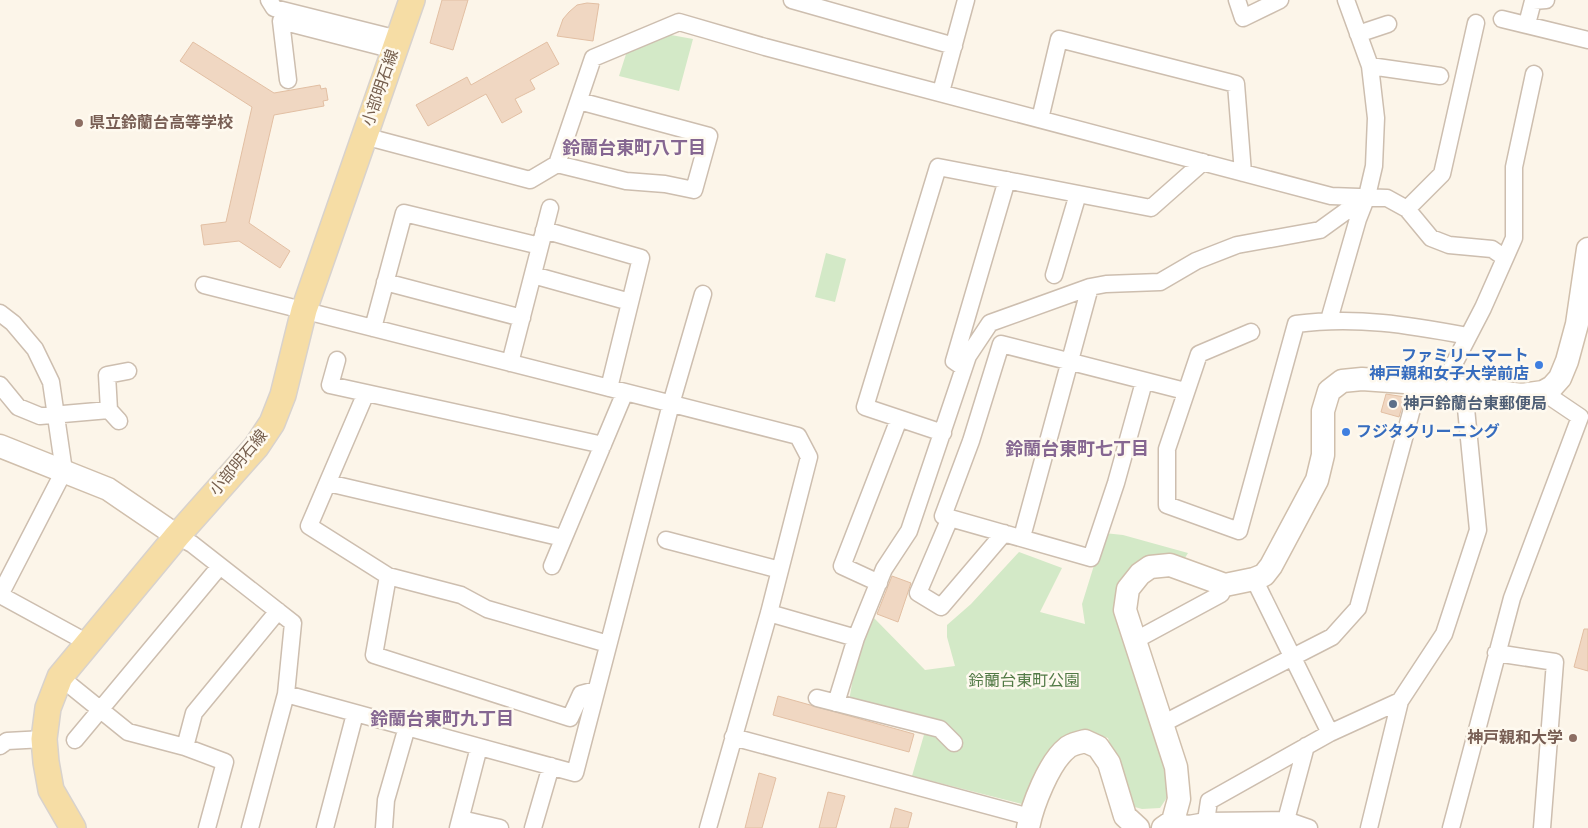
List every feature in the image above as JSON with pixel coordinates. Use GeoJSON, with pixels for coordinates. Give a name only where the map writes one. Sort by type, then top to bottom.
{"type":"FeatureCollection","features":[{"type":"Feature","properties":{"kind":"main road","name":"小部明石線"},"geometry":{"type":"LineString","coordinates":[[73,828],[51,790],[44,739],[48,708],[60,677],[177,536],[256,446],[272,423],[283,395],[304,310],[412,0]]}},
{"type":"Feature","properties":{"kind":"street"},"geometry":{"type":"LineString","coordinates":[[269,0],[274,8],[396,44]]}},
{"type":"Feature","properties":{"kind":"street"},"geometry":{"type":"LineString","coordinates":[[792,0],[954,46]]}},
{"type":"Feature","properties":{"kind":"street"},"geometry":{"type":"LineString","coordinates":[[942,92],[966,0]]}},
{"type":"Feature","properties":{"kind":"street"},"geometry":{"type":"LineString","coordinates":[[1237,0],[1243,18],[1280,0]]}},
{"type":"Feature","properties":{"kind":"street"},"geometry":{"type":"LineString","coordinates":[[1329,320],[1358,219],[1367,196],[1374,166],[1376,118],[1370,66],[1346,0]]}},
{"type":"Feature","properties":{"kind":"street"},"geometry":{"type":"LineString","coordinates":[[1527,24],[1532,1],[1546,0]]}},
{"type":"Feature","properties":{"kind":"street"},"geometry":{"type":"LineString","coordinates":[[1502,19],[1588,40]]}},
{"type":"Feature","properties":{"kind":"street"},"geometry":{"type":"LineString","coordinates":[[288,80],[281,21],[396,44]]}},
{"type":"Feature","properties":{"kind":"street"},"geometry":{"type":"LineString","coordinates":[[364,136],[530,180],[557,164],[593,58],[679,22],[765,47],[942,92],[1331,196],[1387,198],[1407,209],[1431,238],[1449,245],[1492,250],[1505,258]]}},
{"type":"Feature","properties":{"kind":"street"},"geometry":{"type":"LineString","coordinates":[[1407,209],[1442,174],[1476,23]]}},
{"type":"Feature","properties":{"kind":"street"},"geometry":{"type":"LineString","coordinates":[[1358,34],[1388,24]]}},
{"type":"Feature","properties":{"kind":"street"},"geometry":{"type":"LineString","coordinates":[[1040,119],[1059,39],[1236,84],[1243,173]]}},
{"type":"Feature","properties":{"kind":"street"},"geometry":{"type":"LineString","coordinates":[[1370,66],[1440,76]]}},
{"type":"Feature","properties":{"kind":"street"},"geometry":{"type":"LineString","coordinates":[[1369,828],[1400,701],[1444,634],[1478,530],[1453,387],[1468,336],[1514,238],[1514,167],[1534,74]]}},
{"type":"Feature","properties":{"kind":"street"},"geometry":{"type":"LineString","coordinates":[[557,164],[626,181],[665,184],[694,190],[709,136],[579,101]]}},
{"type":"Feature","properties":{"kind":"street"},"geometry":{"type":"LineString","coordinates":[[943,433],[865,407],[938,167],[1151,208],[1203,162]]}},
{"type":"Feature","properties":{"kind":"street"},"geometry":{"type":"LineString","coordinates":[[964,368],[954,361],[1007,180]]}},
{"type":"Feature","properties":{"kind":"street"},"geometry":{"type":"LineString","coordinates":[[1054,275],[1078,194]]}},
{"type":"Feature","properties":{"kind":"street"},"geometry":{"type":"LineString","coordinates":[[836,703],[856,638],[884,569],[909,530],[968,356],[990,323],[1090,287],[1106,284],[1160,282],[1196,261],[1237,245],[1320,230],[1367,196]]}},
{"type":"Feature","properties":{"kind":"street"},"geometry":{"type":"LineString","coordinates":[[510,363],[550,208]]}},
{"type":"Feature","properties":{"kind":"street"},"geometry":{"type":"LineString","coordinates":[[373,328],[404,213],[641,258],[609,388]]}},
{"type":"Feature","properties":{"kind":"street"},"geometry":{"type":"LineString","coordinates":[[1309,828],[1286,820],[1206,821],[1168,825],[1179,799],[1176,767],[1125,610],[1128,589],[1145,570],[1170,565],[1225,585],[1264,575],[1271,566],[1317,480],[1323,455],[1323,411],[1330,391],[1342,381],[1351,379],[1419,383],[1522,395],[1543,392],[1552,387],[1564,370],[1582,328],[1588,249]]}},
{"type":"Feature","properties":{"kind":"street"},"geometry":{"type":"LineString","coordinates":[[533,274],[630,302]]}},
{"type":"Feature","properties":{"kind":"street"},"geometry":{"type":"LineString","coordinates":[[385,282],[522,318]]}},
{"type":"Feature","properties":{"kind":"street"},"geometry":{"type":"LineString","coordinates":[[204,285],[798,436],[809,457],[769,613],[708,828]]}},
{"type":"Feature","properties":{"kind":"street"},"geometry":{"type":"LineString","coordinates":[[1022,537],[1090,287]]}},
{"type":"Feature","properties":{"kind":"street"},"geometry":{"type":"LineString","coordinates":[[286,694],[575,773],[671,404],[703,294]]}},
{"type":"Feature","properties":{"kind":"street"},"geometry":{"type":"LineString","coordinates":[[0,313],[13,323],[35,349],[51,382],[64,471],[0,595],[88,642]]}},
{"type":"Feature","properties":{"kind":"street"},"geometry":{"type":"LineString","coordinates":[[1251,332],[1199,354],[1167,449],[1167,505],[1239,531],[1296,324],[1329,320],[1396,323],[1468,336]]}},
{"type":"Feature","properties":{"kind":"street"},"geometry":{"type":"LineString","coordinates":[[1144,382],[1116,483],[1091,558],[943,516],[971,441],[1001,344],[1185,391]]}},
{"type":"Feature","properties":{"kind":"street"},"geometry":{"type":"LineString","coordinates":[[337,360],[330,385],[602,445]]}},
{"type":"Feature","properties":{"kind":"street"},"geometry":{"type":"LineString","coordinates":[[0,385],[18,407],[40,416],[114,416],[107,375],[128,371]]}},
{"type":"Feature","properties":{"kind":"street"},"geometry":{"type":"LineString","coordinates":[[1162,724],[1332,637],[1358,608],[1419,383]]}},
{"type":"Feature","properties":{"kind":"street"},"geometry":{"type":"LineString","coordinates":[[552,566],[625,392]]}},
{"type":"Feature","properties":{"kind":"street"},"geometry":{"type":"LineString","coordinates":[[1451,828],[1512,598],[1580,417],[1543,392]]}},
{"type":"Feature","properties":{"kind":"street"},"geometry":{"type":"LineString","coordinates":[[366,393],[309,526],[388,576],[460,595],[487,608],[608,644]]}},
{"type":"Feature","properties":{"kind":"street"},"geometry":{"type":"LineString","coordinates":[[879,583],[842,566],[899,418]]}},
{"type":"Feature","properties":{"kind":"street"},"geometry":{"type":"LineString","coordinates":[[0,446],[108,489],[177,536],[192,544],[293,623],[286,694],[250,828]]}},
{"type":"Feature","properties":{"kind":"street"},"geometry":{"type":"LineString","coordinates":[[328,483],[563,538]]}},
{"type":"Feature","properties":{"kind":"street"},"geometry":{"type":"LineString","coordinates":[[950,518],[918,593],[941,607],[1004,533]]}},
{"type":"Feature","properties":{"kind":"street"},"geometry":{"type":"LineString","coordinates":[[666,540],[780,570]]}},
{"type":"Feature","properties":{"kind":"street"},"geometry":{"type":"LineString","coordinates":[[75,740],[220,566]]}},
{"type":"Feature","properties":{"kind":"street"},"geometry":{"type":"LineString","coordinates":[[388,576],[374,655],[570,718],[581,694],[596,690]]}},
{"type":"Feature","properties":{"kind":"street"},"geometry":{"type":"LineString","coordinates":[[1254,579],[1330,733]]}},
{"type":"Feature","properties":{"kind":"street"},"geometry":{"type":"LineString","coordinates":[[1134,641],[1221,594],[1225,585]]}},
{"type":"Feature","properties":{"kind":"street"},"geometry":{"type":"LineString","coordinates":[[185,747],[194,713],[278,611]]}},
{"type":"Feature","properties":{"kind":"street"},"geometry":{"type":"LineString","coordinates":[[769,613],[856,638]]}},
{"type":"Feature","properties":{"kind":"street"},"geometry":{"type":"LineString","coordinates":[[1496,653],[1556,662],[1543,828]]}},
{"type":"Feature","properties":{"kind":"street"},"geometry":{"type":"LineString","coordinates":[[60,677],[128,732],[185,747],[225,762],[207,828]]}},
{"type":"Feature","properties":{"kind":"street"},"geometry":{"type":"LineString","coordinates":[[818,698],[940,729],[954,743]]}},
{"type":"Feature","properties":{"kind":"street"},"geometry":{"type":"LineString","coordinates":[[1206,821],[1209,801],[1330,733],[1400,701]]}},
{"type":"Feature","properties":{"kind":"street"},"geometry":{"type":"LineString","coordinates":[[325,828],[355,714]]}},
{"type":"Feature","properties":{"kind":"street"},"geometry":{"type":"LineString","coordinates":[[384,828],[386,800],[407,728]]}},
{"type":"Feature","properties":{"kind":"street"},"geometry":{"type":"LineString","coordinates":[[733,737],[1029,823],[1051,767],[1067,747],[1085,741],[1098,747],[1109,763],[1126,816],[1138,828]]}},
{"type":"Feature","properties":{"kind":"street"},"geometry":{"type":"LineString","coordinates":[[0,746],[7,741],[44,739]]}},
{"type":"Feature","properties":{"kind":"street"},"geometry":{"type":"LineString","coordinates":[[1286,820],[1306,746]]}},
{"type":"Feature","properties":{"kind":"street"},"geometry":{"type":"LineString","coordinates":[[479,747],[460,824],[500,828]]}},
{"type":"Feature","properties":{"kind":"street"},"geometry":{"type":"LineString","coordinates":[[533,828],[550,766]]}},
{"type":"Feature","properties":{"kind":"green space"},"geometry":{"type":"Polygon","coordinates":[[[662,35],[693,39],[679,91],[619,76],[627,51],[662,35]]]}},
{"type":"Feature","properties":{"kind":"green space"},"geometry":{"type":"Polygon","coordinates":[[[826,253],[846,259],[835,302],[815,297],[826,253]]]}},
{"type":"Feature","properties":{"kind":"green space","name":"鈴蘭台東町公園"},"geometry":{"type":"Polygon","coordinates":[[[1104,533],[1123,535],[1188,553],[1183,561],[1117,593],[1115,616],[1172,790],[1160,808],[1142,809],[1131,806],[1108,738],[1089,732],[1058,741],[1022,804],[912,776],[928,721],[849,701],[857,654],[874,618],[925,670],[955,666],[947,637],[947,625],[971,604],[1019,552],[1062,568],[1040,612],[1085,624],[1082,604],[1104,533]]]}},
{"type":"Feature","properties":{"kind":"building"},"geometry":{"type":"Polygon","coordinates":[[[442,0],[468,0],[453,50],[430,43],[442,0]]]}},
{"type":"Feature","properties":{"kind":"building"},"geometry":{"type":"Polygon","coordinates":[[[587,3],[599,4],[593,41],[557,36],[563,19],[569,12],[577,5],[587,3]]]}},
{"type":"Feature","properties":{"kind":"building"},"geometry":{"type":"Polygon","coordinates":[[[193,42],[274,93],[320,85],[321,89],[326,88],[328,100],[323,101],[324,106],[274,115],[249,223],[290,251],[280,268],[239,241],[204,245],[201,225],[226,222],[252,107],[180,61],[193,42]]]}},
{"type":"Feature","properties":{"kind":"building"},"geometry":{"type":"Polygon","coordinates":[[[547,42],[559,64],[530,80],[535,89],[515,99],[522,112],[502,123],[486,94],[428,126],[416,105],[467,77],[471,85],[547,42]]]}},
{"type":"Feature","properties":{"kind":"building"},"geometry":{"type":"Polygon","coordinates":[[[1386,394],[1405,397],[1399,417],[1381,412],[1386,394]]]}},
{"type":"Feature","properties":{"kind":"building"},"geometry":{"type":"Polygon","coordinates":[[[892,576],[911,583],[898,622],[877,614],[892,576]]]}},
{"type":"Feature","properties":{"kind":"building"},"geometry":{"type":"Polygon","coordinates":[[[1584,629],[1588,629],[1588,671],[1574,667],[1584,629]]]}},
{"type":"Feature","properties":{"kind":"building"},"geometry":{"type":"Polygon","coordinates":[[[778,696],[914,734],[909,752],[773,715],[778,696]]]}},
{"type":"Feature","properties":{"kind":"building"},"geometry":{"type":"Polygon","coordinates":[[[759,773],[776,778],[762,828],[745,828],[759,773]]]}},
{"type":"Feature","properties":{"kind":"building"},"geometry":{"type":"Polygon","coordinates":[[[828,792],[845,796],[836,828],[819,828],[828,792]]]}},
{"type":"Feature","properties":{"kind":"building"},"geometry":{"type":"Polygon","coordinates":[[[895,808],[912,813],[908,828],[890,828],[895,808]]]}},
{"type":"Feature","properties":{"kind":"place","name":"県立鈴蘭台高等学校"},"geometry":{"type":"Point","coordinates":[79,123]}},
{"type":"Feature","properties":{"kind":"place","name":"ファミリーマート 神戸親和女子大学前店"},"geometry":{"type":"Point","coordinates":[1539,365]}},
{"type":"Feature","properties":{"kind":"place","name":"神戸鈴蘭台東郵便局"},"geometry":{"type":"Point","coordinates":[1393,404]}},
{"type":"Feature","properties":{"kind":"place","name":"フジタクリーニング"},"geometry":{"type":"Point","coordinates":[1346,432]}},
{"type":"Feature","properties":{"kind":"place","name":"神戸親和大学"},"geometry":{"type":"Point","coordinates":[1573,738]}},
{"type":"Feature","properties":{"kind":"district","name":"鈴蘭台東町八丁目"},"geometry":{"type":"Point","coordinates":[634,148]}},
{"type":"Feature","properties":{"kind":"district","name":"鈴蘭台東町七丁目"},"geometry":{"type":"Point","coordinates":[1077,449]}},
{"type":"Feature","properties":{"kind":"district","name":"鈴蘭台東町九丁目"},"geometry":{"type":"Point","coordinates":[442,719]}}]}
